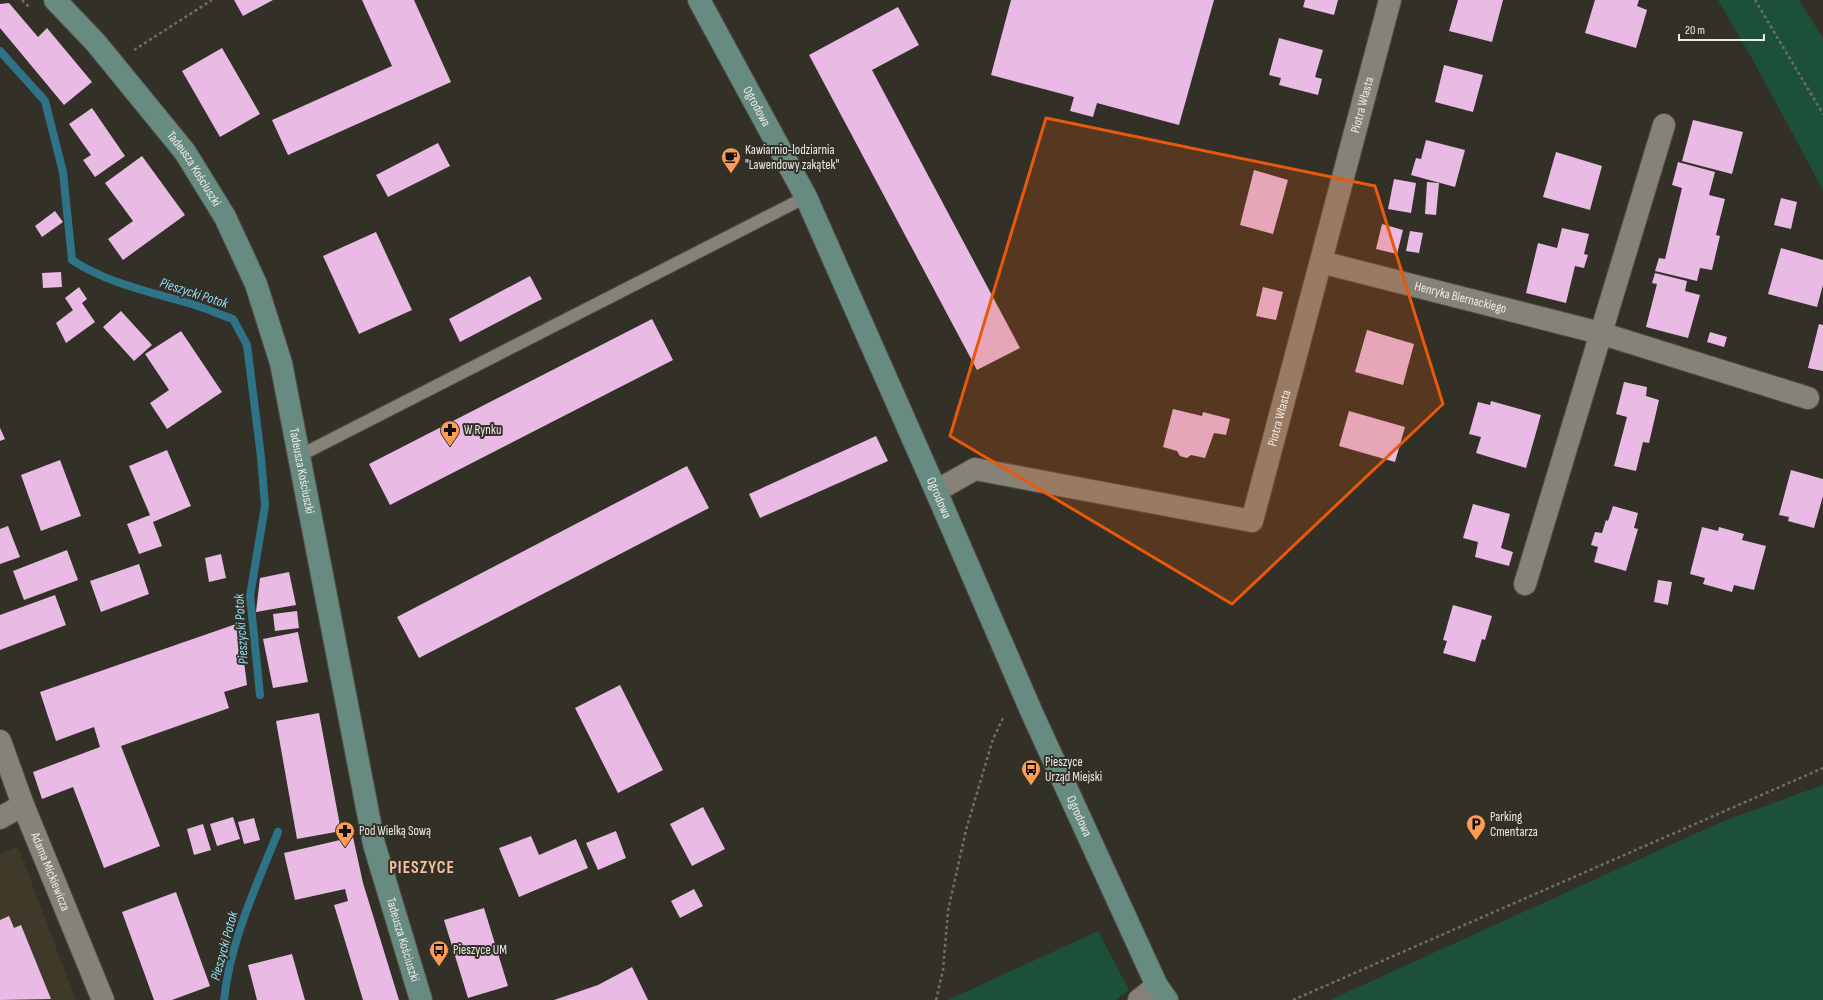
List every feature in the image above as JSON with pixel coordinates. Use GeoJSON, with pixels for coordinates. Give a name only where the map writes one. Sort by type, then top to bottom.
{"type":"FeatureCollection","features":[{"type":"Feature","properties":{"kind":"street","name":"Tadeusza Kościuszki"},"geometry":{"type":"LineString","coordinates":[[54,0],[96,42],[185,152],[225,217],[256,284],[281,363],[374,844],[421,1000]]}},
{"type":"Feature","properties":{"kind":"street","name":"Ogrodowa"},"geometry":{"type":"LineString","coordinates":[[699,0],[806,197],[936,490],[1032,713],[1162,993]]}},
{"type":"Feature","properties":{"kind":"street","name":"Piotra Własta"},"geometry":{"type":"LineString","coordinates":[[936,490],[975,469],[1252,521],[1390,0]]}},
{"type":"Feature","properties":{"kind":"street"},"geometry":{"type":"LineString","coordinates":[[1525,584],[1664,125]]}},
{"type":"Feature","properties":{"kind":"street","name":"Henryka Biernackiego"},"geometry":{"type":"LineString","coordinates":[[1321,262],[1600,333],[1808,398]]}},
{"type":"Feature","properties":{"kind":"street","name":"Adama Mickiewicza"},"geometry":{"type":"LineString","coordinates":[[0,741],[23,805],[103,1000]]}},
{"type":"Feature","properties":{"kind":"street"},"geometry":{"type":"LineString","coordinates":[[0,818],[23,805]]}},
{"type":"Feature","properties":{"kind":"street"},"geometry":{"type":"LineString","coordinates":[[1139,1000],[1162,993]]}},
{"type":"Feature","properties":{"kind":"lane"},"geometry":{"type":"LineString","coordinates":[[299,456],[806,197]]}},
{"type":"Feature","properties":{"kind":"path"},"geometry":{"type":"LineString","coordinates":[[22,0],[33,10]]}},
{"type":"Feature","properties":{"kind":"path"},"geometry":{"type":"LineString","coordinates":[[132,52],[212,0]]}},
{"type":"Feature","properties":{"kind":"path"},"geometry":{"type":"LineString","coordinates":[[1755,0],[1823,114]]}},
{"type":"Feature","properties":{"kind":"path"},"geometry":{"type":"LineString","coordinates":[[936,1000],[943,970],[948,911],[966,830],[993,739],[1006,713]]}},
{"type":"Feature","properties":{"kind":"path"},"geometry":{"type":"LineString","coordinates":[[1294,1000],[1823,768]]}},
{"type":"Feature","properties":{"kind":"highlighted area"},"geometry":{"type":"Polygon","coordinates":[[[1046,118],[1375,186],[1443,404],[1232,604],[950,436],[1046,118]]]}},
{"type":"Feature","properties":{"kind":"shaded area"},"geometry":{"type":"Polygon","coordinates":[[[18,847],[76,1000],[0,1000],[0,853],[18,847]]]}},
{"type":"Feature","properties":{"kind":"green space"},"geometry":{"type":"Polygon","coordinates":[[[1718,0],[1799,0],[1823,38],[1823,190],[1755,64],[1718,0]]]}},
{"type":"Feature","properties":{"kind":"green space"},"geometry":{"type":"Polygon","coordinates":[[[1823,785],[1823,1000],[1330,1000],[1721,822],[1823,785]]]}},
{"type":"Feature","properties":{"kind":"green space"},"geometry":{"type":"Polygon","coordinates":[[[1098,931],[1129,990],[1116,1000],[948,1000],[1098,931]]]}},
{"type":"Feature","properties":{"kind":"building"},"geometry":{"type":"Polygon","coordinates":[[[234,0],[273,0],[243,16],[234,0]]]}},
{"type":"Feature","properties":{"kind":"building"},"geometry":{"type":"Polygon","coordinates":[[[362,0],[414,0],[451,82],[288,155],[272,120],[392,66],[362,0]]]}},
{"type":"Feature","properties":{"kind":"building"},"geometry":{"type":"Polygon","coordinates":[[[1011,0],[1214,0],[1179,125],[1097,103],[1093,117],[1070,111],[1074,97],[991,75],[1011,0]]]}},
{"type":"Feature","properties":{"kind":"building"},"geometry":{"type":"Polygon","coordinates":[[[1305,0],[1338,0],[1334,15],[1303,7],[1305,0]]]}},
{"type":"Feature","properties":{"kind":"building"},"geometry":{"type":"Polygon","coordinates":[[[1458,0],[1503,0],[1492,42],[1449,31],[1458,0]]]}},
{"type":"Feature","properties":{"kind":"building"},"geometry":{"type":"Polygon","coordinates":[[[1595,0],[1639,0],[1637,6],[1647,10],[1636,48],[1585,33],[1595,0]]]}},
{"type":"Feature","properties":{"kind":"building"},"geometry":{"type":"Polygon","coordinates":[[[9,3],[38,37],[47,28],[92,82],[64,105],[0,28],[0,4],[9,3]]]}},
{"type":"Feature","properties":{"kind":"building"},"geometry":{"type":"Polygon","coordinates":[[[898,7],[919,45],[872,70],[1020,348],[977,370],[809,55],[898,7]]]}},
{"type":"Feature","properties":{"kind":"building"},"geometry":{"type":"Polygon","coordinates":[[[1279,38],[1323,50],[1315,77],[1322,79],[1318,95],[1279,85],[1281,78],[1269,75],[1279,38]]]}},
{"type":"Feature","properties":{"kind":"building"},"geometry":{"type":"Polygon","coordinates":[[[222,48],[260,114],[220,137],[182,71],[222,48]]]}},
{"type":"Feature","properties":{"kind":"building"},"geometry":{"type":"Polygon","coordinates":[[[1444,65],[1483,75],[1473,112],[1435,102],[1444,65]]]}},
{"type":"Feature","properties":{"kind":"building"},"geometry":{"type":"Polygon","coordinates":[[[92,108],[125,156],[95,177],[83,160],[91,155],[69,124],[92,108]]]}},
{"type":"Feature","properties":{"kind":"building"},"geometry":{"type":"Polygon","coordinates":[[[1693,120],[1743,132],[1732,174],[1682,161],[1693,120]]]}},
{"type":"Feature","properties":{"kind":"building"},"geometry":{"type":"Polygon","coordinates":[[[1426,140],[1465,150],[1455,187],[1411,175],[1416,158],[1421,159],[1426,140]]]}},
{"type":"Feature","properties":{"kind":"building"},"geometry":{"type":"Polygon","coordinates":[[[438,143],[450,166],[388,197],[376,175],[438,143]]]}},
{"type":"Feature","properties":{"kind":"building"},"geometry":{"type":"Polygon","coordinates":[[[1556,152],[1602,166],[1590,210],[1543,197],[1556,152]]]}},
{"type":"Feature","properties":{"kind":"building"},"geometry":{"type":"Polygon","coordinates":[[[142,156],[185,215],[123,260],[108,239],[133,221],[105,183],[142,156]]]}},
{"type":"Feature","properties":{"kind":"building"},"geometry":{"type":"Polygon","coordinates":[[[1678,162],[1715,172],[1709,195],[1725,199],[1716,235],[1720,236],[1712,270],[1700,268],[1697,281],[1655,271],[1659,258],[1665,259],[1682,188],[1672,185],[1678,162]]]}},
{"type":"Feature","properties":{"kind":"building"},"geometry":{"type":"Polygon","coordinates":[[[1254,170],[1288,180],[1273,234],[1240,225],[1254,170]]]}},
{"type":"Feature","properties":{"kind":"building"},"geometry":{"type":"Polygon","coordinates":[[[1394,179],[1416,183],[1411,213],[1388,209],[1394,179]]]}},
{"type":"Feature","properties":{"kind":"building"},"geometry":{"type":"Polygon","coordinates":[[[1427,182],[1439,183],[1436,215],[1425,214],[1427,182]]]}},
{"type":"Feature","properties":{"kind":"building"},"geometry":{"type":"Polygon","coordinates":[[[1781,198],[1797,202],[1791,229],[1774,225],[1781,198]]]}},
{"type":"Feature","properties":{"kind":"building"},"geometry":{"type":"Polygon","coordinates":[[[55,211],[63,222],[42,237],[35,226],[55,211]]]}},
{"type":"Feature","properties":{"kind":"building"},"geometry":{"type":"Polygon","coordinates":[[[1382,224],[1403,230],[1397,254],[1376,249],[1382,224]]]}},
{"type":"Feature","properties":{"kind":"building"},"geometry":{"type":"Polygon","coordinates":[[[1562,228],[1589,234],[1584,254],[1588,255],[1584,268],[1575,266],[1566,303],[1526,293],[1538,243],[1557,248],[1562,228]]]}},
{"type":"Feature","properties":{"kind":"building"},"geometry":{"type":"Polygon","coordinates":[[[1410,231],[1423,233],[1419,253],[1406,251],[1410,231]]]}},
{"type":"Feature","properties":{"kind":"building"},"geometry":{"type":"Polygon","coordinates":[[[376,232],[412,310],[359,334],[323,256],[376,232]]]}},
{"type":"Feature","properties":{"kind":"building"},"geometry":{"type":"Polygon","coordinates":[[[1781,248],[1823,260],[1823,285],[1817,307],[1768,294],[1781,248]]]}},
{"type":"Feature","properties":{"kind":"building"},"geometry":{"type":"Polygon","coordinates":[[[61,272],[62,287],[43,288],[42,273],[61,272]]]}},
{"type":"Feature","properties":{"kind":"building"},"geometry":{"type":"Polygon","coordinates":[[[1655,273],[1687,281],[1685,291],[1700,295],[1688,338],[1646,327],[1657,284],[1652,283],[1655,273]]]}},
{"type":"Feature","properties":{"kind":"building"},"geometry":{"type":"Polygon","coordinates":[[[530,276],[542,299],[460,342],[449,319],[530,276]]]}},
{"type":"Feature","properties":{"kind":"building"},"geometry":{"type":"Polygon","coordinates":[[[79,287],[87,299],[82,303],[95,322],[66,343],[56,323],[73,310],[65,298],[79,287]]]}},
{"type":"Feature","properties":{"kind":"building"},"geometry":{"type":"Polygon","coordinates":[[[1263,287],[1283,292],[1276,320],[1256,316],[1263,287]]]}},
{"type":"Feature","properties":{"kind":"building"},"geometry":{"type":"Polygon","coordinates":[[[121,311],[152,345],[134,361],[103,327],[121,311]]]}},
{"type":"Feature","properties":{"kind":"building"},"geometry":{"type":"Polygon","coordinates":[[[652,319],[673,360],[390,505],[369,464],[652,319]]]}},
{"type":"Feature","properties":{"kind":"building"},"geometry":{"type":"Polygon","coordinates":[[[1819,324],[1823,325],[1823,371],[1808,368],[1819,324]]]}},
{"type":"Feature","properties":{"kind":"building"},"geometry":{"type":"Polygon","coordinates":[[[1367,330],[1414,344],[1403,385],[1355,372],[1367,330]]]}},
{"type":"Feature","properties":{"kind":"building"},"geometry":{"type":"Polygon","coordinates":[[[181,331],[222,392],[167,429],[150,403],[169,390],[145,354],[181,331]]]}},
{"type":"Feature","properties":{"kind":"building"},"geometry":{"type":"Polygon","coordinates":[[[1710,332],[1727,337],[1724,347],[1707,342],[1710,332]]]}},
{"type":"Feature","properties":{"kind":"building"},"geometry":{"type":"Polygon","coordinates":[[[1624,382],[1647,387],[1646,396],[1659,400],[1649,443],[1643,442],[1636,471],[1614,466],[1627,417],[1616,414],[1624,382]]]}},
{"type":"Feature","properties":{"kind":"building"},"geometry":{"type":"Polygon","coordinates":[[[1491,401],[1541,415],[1526,468],[1476,453],[1481,437],[1469,434],[1478,402],[1490,405],[1491,401]]]}},
{"type":"Feature","properties":{"kind":"building"},"geometry":{"type":"Polygon","coordinates":[[[1173,409],[1202,416],[1203,412],[1230,419],[1226,435],[1214,433],[1205,458],[1191,455],[1187,458],[1180,456],[1177,451],[1163,447],[1173,409]]]}},
{"type":"Feature","properties":{"kind":"building"},"geometry":{"type":"Polygon","coordinates":[[[1349,411],[1405,427],[1395,462],[1339,446],[1349,411]]]}},
{"type":"Feature","properties":{"kind":"building"},"geometry":{"type":"Polygon","coordinates":[[[0,428],[5,439],[0,441],[0,428]]]}},
{"type":"Feature","properties":{"kind":"building"},"geometry":{"type":"Polygon","coordinates":[[[876,436],[888,461],[760,518],[749,494],[876,436]]]}},
{"type":"Feature","properties":{"kind":"building"},"geometry":{"type":"Polygon","coordinates":[[[167,450],[191,506],[153,522],[162,546],[139,554],[127,524],[150,515],[129,466],[167,450]]]}},
{"type":"Feature","properties":{"kind":"building"},"geometry":{"type":"Polygon","coordinates":[[[60,460],[81,516],[41,531],[21,475],[60,460]]]}},
{"type":"Feature","properties":{"kind":"building"},"geometry":{"type":"Polygon","coordinates":[[[687,466],[709,508],[419,658],[397,617],[687,466]]]}},
{"type":"Feature","properties":{"kind":"building"},"geometry":{"type":"Polygon","coordinates":[[[1791,470],[1823,479],[1823,496],[1814,528],[1788,521],[1789,517],[1779,515],[1791,470]]]}},
{"type":"Feature","properties":{"kind":"building"},"geometry":{"type":"Polygon","coordinates":[[[1473,504],[1510,514],[1501,548],[1513,552],[1509,566],[1475,557],[1478,542],[1463,538],[1473,504]]]}},
{"type":"Feature","properties":{"kind":"building"},"geometry":{"type":"Polygon","coordinates":[[[1613,506],[1638,513],[1634,528],[1638,529],[1626,571],[1594,562],[1598,547],[1591,545],[1595,532],[1602,533],[1606,520],[1608,521],[1613,506]]]}},
{"type":"Feature","properties":{"kind":"building"},"geometry":{"type":"Polygon","coordinates":[[[8,526],[20,557],[0,564],[0,529],[8,526]]]}},
{"type":"Feature","properties":{"kind":"building"},"geometry":{"type":"Polygon","coordinates":[[[1702,527],[1718,531],[1719,527],[1744,534],[1742,540],[1766,546],[1754,590],[1734,585],[1732,592],[1703,584],[1705,578],[1690,574],[1702,527]]]}},
{"type":"Feature","properties":{"kind":"building"},"geometry":{"type":"Polygon","coordinates":[[[67,550],[78,580],[24,600],[13,571],[67,550]]]}},
{"type":"Feature","properties":{"kind":"building"},"geometry":{"type":"Polygon","coordinates":[[[221,554],[226,578],[209,582],[205,558],[221,554]]]}},
{"type":"Feature","properties":{"kind":"building"},"geometry":{"type":"Polygon","coordinates":[[[139,564],[149,594],[101,612],[90,581],[139,564]]]}},
{"type":"Feature","properties":{"kind":"building"},"geometry":{"type":"Polygon","coordinates":[[[289,572],[296,605],[256,612],[260,578],[289,572]]]}},
{"type":"Feature","properties":{"kind":"building"},"geometry":{"type":"Polygon","coordinates":[[[1658,580],[1672,582],[1668,605],[1654,602],[1658,580]]]}},
{"type":"Feature","properties":{"kind":"building"},"geometry":{"type":"Polygon","coordinates":[[[55,595],[66,625],[0,650],[0,615],[55,595]]]}},
{"type":"Feature","properties":{"kind":"building"},"geometry":{"type":"Polygon","coordinates":[[[1453,605],[1492,616],[1485,640],[1482,639],[1475,662],[1443,653],[1447,641],[1443,640],[1453,605]]]}},
{"type":"Feature","properties":{"kind":"building"},"geometry":{"type":"Polygon","coordinates":[[[297,611],[299,628],[275,631],[273,614],[297,611]]]}},
{"type":"Feature","properties":{"kind":"building"},"geometry":{"type":"Polygon","coordinates":[[[239,623],[247,685],[224,692],[229,708],[121,746],[160,846],[104,868],[73,787],[42,799],[33,772],[100,747],[94,727],[56,741],[40,692],[239,623]]]}},
{"type":"Feature","properties":{"kind":"building"},"geometry":{"type":"Polygon","coordinates":[[[298,632],[308,682],[273,688],[263,639],[298,632]]]}},
{"type":"Feature","properties":{"kind":"building"},"geometry":{"type":"Polygon","coordinates":[[[620,685],[663,770],[618,793],[575,708],[620,685]]]}},
{"type":"Feature","properties":{"kind":"building"},"geometry":{"type":"Polygon","coordinates":[[[319,713],[341,831],[297,839],[276,721],[319,713]]]}},
{"type":"Feature","properties":{"kind":"building"},"geometry":{"type":"Polygon","coordinates":[[[703,807],[725,849],[692,866],[670,824],[703,807]]]}},
{"type":"Feature","properties":{"kind":"building"},"geometry":{"type":"Polygon","coordinates":[[[233,817],[240,839],[217,846],[210,824],[233,817]]]}},
{"type":"Feature","properties":{"kind":"building"},"geometry":{"type":"Polygon","coordinates":[[[254,818],[260,840],[244,844],[238,822],[254,818]]]}},
{"type":"Feature","properties":{"kind":"building"},"geometry":{"type":"Polygon","coordinates":[[[203,824],[211,850],[194,855],[187,829],[203,824]]]}},
{"type":"Feature","properties":{"kind":"building"},"geometry":{"type":"Polygon","coordinates":[[[616,831],[626,858],[598,870],[586,843],[616,831]]]}},
{"type":"Feature","properties":{"kind":"building"},"geometry":{"type":"Polygon","coordinates":[[[531,836],[539,855],[576,839],[588,868],[519,897],[499,848],[531,836]]]}},
{"type":"Feature","properties":{"kind":"building"},"geometry":{"type":"Polygon","coordinates":[[[353,837],[363,883],[399,1000],[363,1000],[334,905],[348,901],[345,889],[295,900],[284,853],[353,837]]]}},
{"type":"Feature","properties":{"kind":"building"},"geometry":{"type":"Polygon","coordinates":[[[694,889],[703,906],[680,918],[671,901],[694,889]]]}},
{"type":"Feature","properties":{"kind":"building"},"geometry":{"type":"Polygon","coordinates":[[[176,892],[210,986],[172,1000],[154,1000],[122,912],[176,892]]]}},
{"type":"Feature","properties":{"kind":"building"},"geometry":{"type":"Polygon","coordinates":[[[484,908],[508,986],[468,998],[444,920],[484,908]]]}},
{"type":"Feature","properties":{"kind":"building"},"geometry":{"type":"Polygon","coordinates":[[[9,916],[14,928],[21,925],[51,999],[0,1000],[0,920],[9,916]]]}},
{"type":"Feature","properties":{"kind":"building"},"geometry":{"type":"Polygon","coordinates":[[[292,954],[305,1000],[257,1000],[248,965],[292,954]]]}},
{"type":"Feature","properties":{"kind":"building"},"geometry":{"type":"Polygon","coordinates":[[[632,967],[648,1000],[554,1000],[598,985],[632,967]]]}},
{"type":"Feature","properties":{"kind":"waterway","name":"Pieszycki Potok"},"geometry":{"type":"LineString","coordinates":[[0,51],[45,101],[63,172],[72,260],[87,269],[117,282],[198,306],[233,319],[247,345],[261,457],[265,506],[250,596],[260,695]]}},
{"type":"Feature","properties":{"kind":"waterway","name":"Pieszycki Potok"},"geometry":{"type":"LineString","coordinates":[[224,1000],[227,978],[238,935],[278,832]]}},
{"type":"Feature","properties":{"kind":"place","name":"Kawiarnio-lodziarnia \"Lawendowy zakątek\""},"geometry":{"type":"Point","coordinates":[731,174]}},
{"type":"Feature","properties":{"kind":"place","name":"W Rynku"},"geometry":{"type":"Point","coordinates":[450,447]}},
{"type":"Feature","properties":{"kind":"place","name":"Pieszyce Urząd Miejski"},"geometry":{"type":"Point","coordinates":[1031,786]}},
{"type":"Feature","properties":{"kind":"place","name":"Parking Cmentarza"},"geometry":{"type":"Point","coordinates":[1476,841]}},
{"type":"Feature","properties":{"kind":"place","name":"Pod Wielką Sową"},"geometry":{"type":"Point","coordinates":[345,848]}},
{"type":"Feature","properties":{"kind":"place","name":"Pieszyce UM"},"geometry":{"type":"Point","coordinates":[439,967]}},
{"type":"Feature","properties":{"kind":"district","name":"PIESZYCE"},"geometry":{"type":"Point","coordinates":[422,868]}}]}
